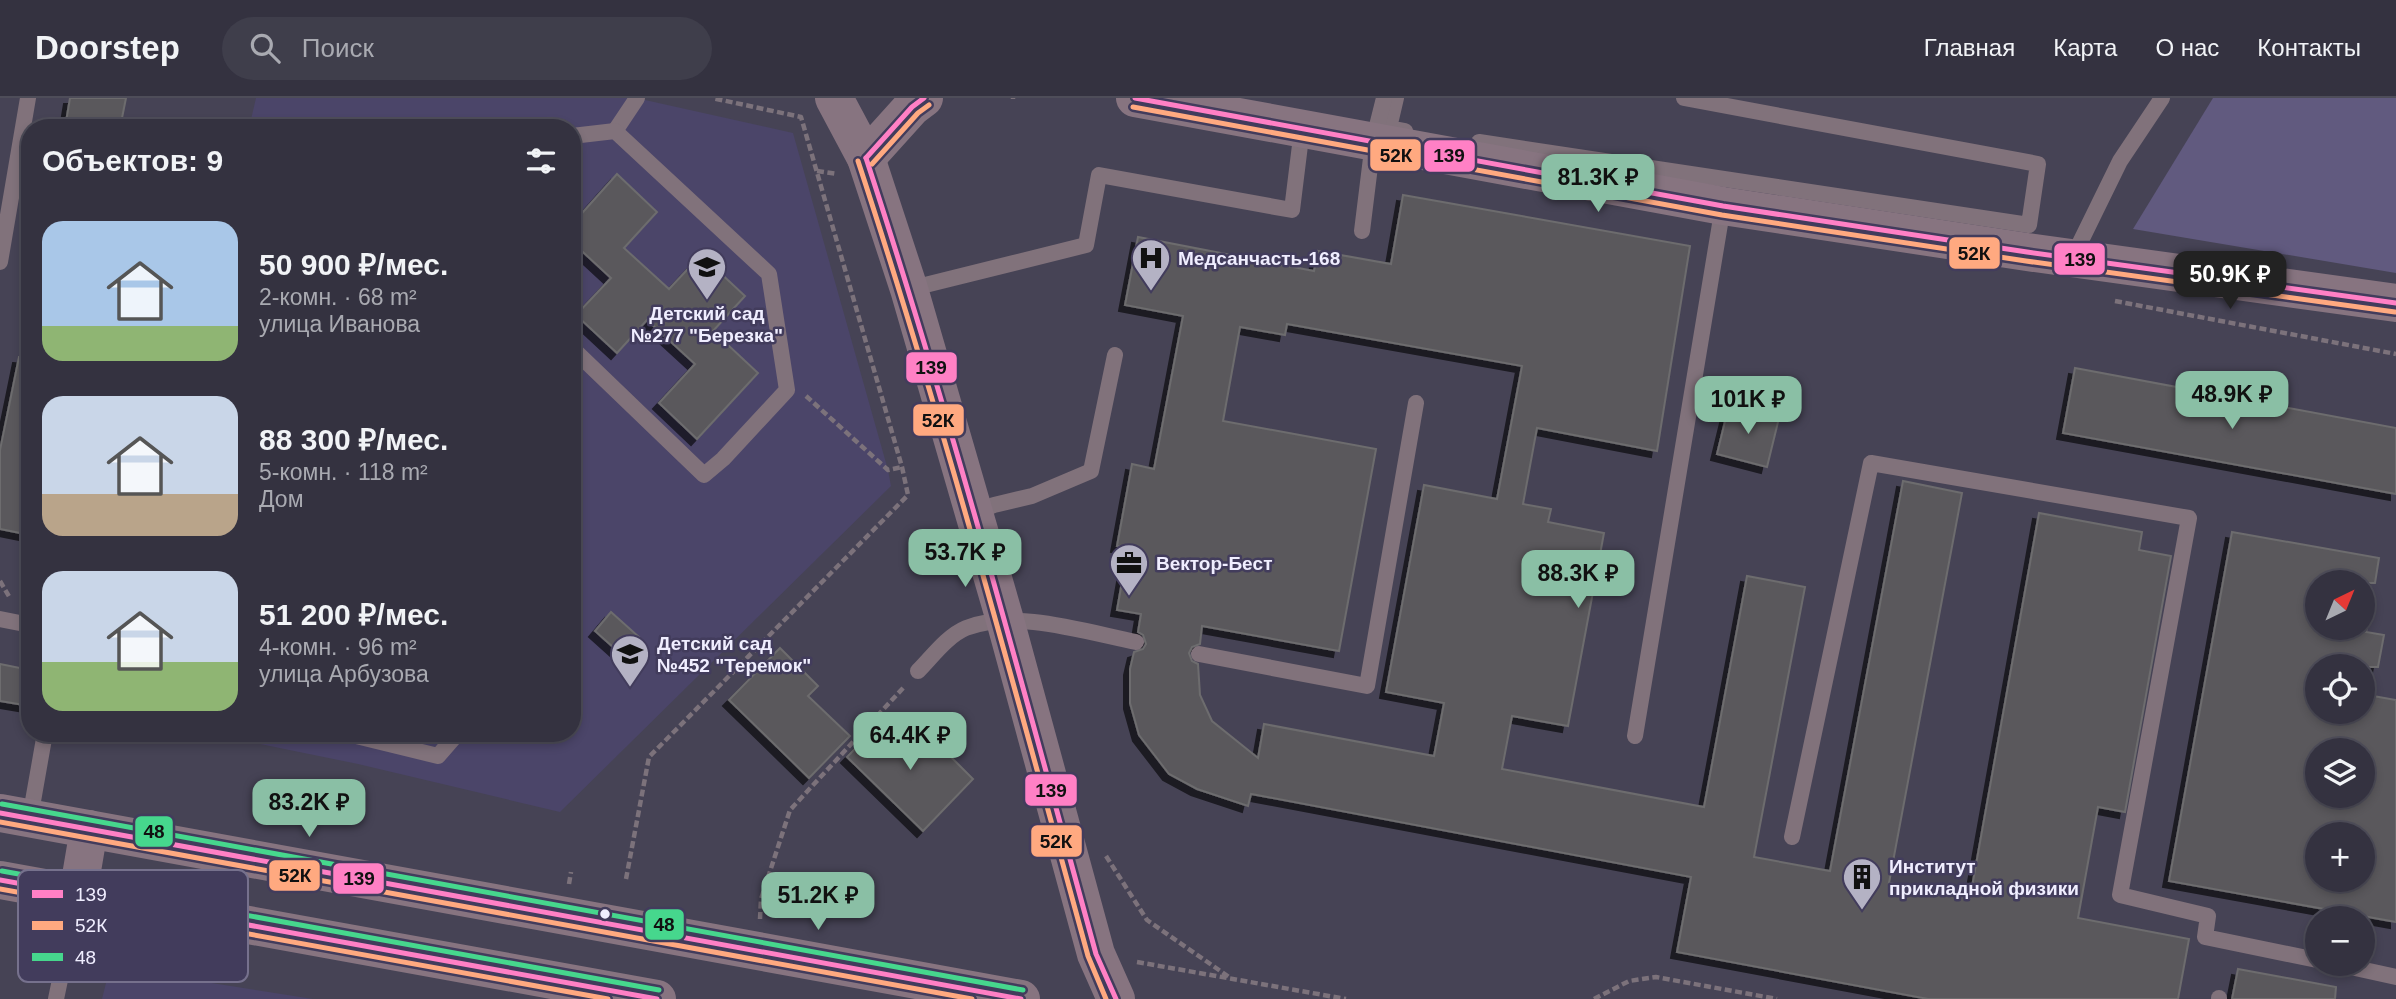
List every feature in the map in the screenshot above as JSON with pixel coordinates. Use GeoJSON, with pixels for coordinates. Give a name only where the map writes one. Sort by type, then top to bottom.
{"type":"FeatureCollection","features":[{"type":"Feature","properties":{"kind":"main road"},"geometry":{"type":"LineString","coordinates":[[834,98],[866,158],[909,289],[1005,620],[1096,954],[1116,999]]}},
{"type":"Feature","properties":{"kind":"main road"},"geometry":{"type":"LineString","coordinates":[[866,158],[912,107],[924,98]]}},
{"type":"Feature","properties":{"kind":"main road"},"geometry":{"type":"LineString","coordinates":[[1135,98],[1723,206],[2073,259],[2396,303]]}},
{"type":"Feature","properties":{"kind":"main road"},"geometry":{"type":"LineString","coordinates":[[15,816],[1021,999]]}},
{"type":"Feature","properties":{"kind":"main road"},"geometry":{"type":"LineString","coordinates":[[82,870],[89,829]]}},
{"type":"Feature","properties":{"kind":"main road"},"geometry":{"type":"LineString","coordinates":[[0,880],[18,883]]}},
{"type":"Feature","properties":{"kind":"main road"},"geometry":{"type":"LineString","coordinates":[[248,925],[657,999]]}},
{"type":"Feature","properties":{"kind":"lane"},"geometry":{"type":"LineString","coordinates":[[24,119],[28,98]]}},
{"type":"Feature","properties":{"kind":"lane"},"geometry":{"type":"LineString","coordinates":[[615,131],[637,98]]}},
{"type":"Feature","properties":{"kind":"lane"},"geometry":{"type":"LineString","coordinates":[[1362,231],[1373,142],[1384,98]]}},
{"type":"Feature","properties":{"kind":"lane"},"geometry":{"type":"LineString","coordinates":[[1396,98],[1390,128],[1415,132]]}},
{"type":"Feature","properties":{"kind":"lane"},"geometry":{"type":"LineString","coordinates":[[1469,141],[2029,225],[2038,164],[1684,98]]}},
{"type":"Feature","properties":{"kind":"lane"},"geometry":{"type":"LineString","coordinates":[[2073,259],[2120,161],[2162,98]]}},
{"type":"Feature","properties":{"kind":"lane"},"geometry":{"type":"LineString","coordinates":[[909,289],[1086,245],[1100,174],[1292,210],[1302,129]]}},
{"type":"Feature","properties":{"kind":"lane"},"geometry":{"type":"LineString","coordinates":[[581,135],[615,131],[769,274],[787,390],[723,459],[704,475],[581,357]]}},
{"type":"Feature","properties":{"kind":"lane"},"geometry":{"type":"LineString","coordinates":[[0,262],[21,139]]}},
{"type":"Feature","properties":{"kind":"lane"},"geometry":{"type":"LineString","coordinates":[[1635,736],[1723,206]]}},
{"type":"Feature","properties":{"kind":"lane"},"geometry":{"type":"LineString","coordinates":[[973,513],[1032,496],[1091,471],[1115,355]]}},
{"type":"Feature","properties":{"kind":"lane"},"geometry":{"type":"LineString","coordinates":[[1199,654],[1367,686],[1416,403]]}},
{"type":"Feature","properties":{"kind":"lane"},"geometry":{"type":"LineString","coordinates":[[1792,837],[1871,463],[2189,517],[2120,895],[2208,916],[2205,937],[2305,958]]}},
{"type":"Feature","properties":{"kind":"lane"},"geometry":{"type":"LineString","coordinates":[[0,619],[21,623]]}},
{"type":"Feature","properties":{"kind":"lane"},"geometry":{"type":"LineString","coordinates":[[918,671],[946,642],[965,628],[1005,620],[1028,621],[1136,642]]}},
{"type":"Feature","properties":{"kind":"lane"},"geometry":{"type":"LineString","coordinates":[[15,816],[42,742]]}},
{"type":"Feature","properties":{"kind":"lane"},"geometry":{"type":"LineString","coordinates":[[381,742],[438,756],[450,742]]}},
{"type":"Feature","properties":{"kind":"lane"},"geometry":{"type":"LineString","coordinates":[[2375,972],[2396,977]]}},
{"type":"Feature","properties":{"kind":"path"},"geometry":{"type":"LineString","coordinates":[[626,879],[649,757],[908,495],[802,117],[712,98]]}},
{"type":"Feature","properties":{"kind":"path"},"geometry":{"type":"LineString","coordinates":[[2110,300],[2396,354]]}},
{"type":"Feature","properties":{"kind":"path"},"geometry":{"type":"LineString","coordinates":[[786,379],[888,470],[902,467]]}},
{"type":"Feature","properties":{"kind":"path"},"geometry":{"type":"LineString","coordinates":[[759,951],[761,899],[790,810],[918,671]]}},
{"type":"Feature","properties":{"kind":"path"},"geometry":{"type":"LineString","coordinates":[[1105,855],[1147,920],[1232,979]]}},
{"type":"Feature","properties":{"kind":"path"},"geometry":{"type":"LineString","coordinates":[[1136,962],[1346,999]]}},
{"type":"Feature","properties":{"kind":"path"},"geometry":{"type":"LineString","coordinates":[[1594,999],[1629,981],[1656,977],[1777,999]]}},
{"type":"Feature","properties":{"kind":"shaded area","name":"Детский сад №277 \"Березка\""},"geometry":{"type":"Polygon","coordinates":[[[256,98],[636,98],[793,133],[891,486],[560,812],[358,764],[251,742],[581,742],[581,119],[251,119],[256,98]]]}},
{"type":"Feature","properties":{"kind":"shaded area"},"geometry":{"type":"Polygon","coordinates":[[[2213,98],[2396,98],[2396,273],[2133,229],[2213,98]]]}},
{"type":"Feature","properties":{"kind":"shaded area"},"geometry":{"type":"Polygon","coordinates":[[[106,982],[205,982],[313,999],[102,999],[106,982]]]}},
{"type":"Feature","properties":{"kind":"building"},"geometry":{"type":"Polygon","coordinates":[[[70,98],[126,98],[122,119],[66,119],[70,98]]]}},
{"type":"Feature","properties":{"kind":"building"},"geometry":{"type":"Polygon","coordinates":[[[617,174],[657,212],[624,248],[669,289],[701,255],[745,296],[713,331],[758,373],[697,439],[659,403],[695,364],[647,320],[617,353],[581,320],[581,310],[611,278],[581,250],[581,210],[583,212],[617,174]]]}},
{"type":"Feature","properties":{"kind":"building"},"geometry":{"type":"Polygon","coordinates":[[[1403,195],[1690,246],[1657,451],[1537,428],[1523,504],[1551,509],[1548,522],[1604,533],[1568,726],[1512,716],[1502,769],[1704,807],[1747,576],[1805,587],[1754,857],[1830,871],[1903,481],[1962,493],[1889,883],[1970,898],[2039,513],[2142,532],[2139,550],[2171,556],[2125,812],[2098,807],[2078,918],[2189,939],[2178,999],[1928,999],[1677,952],[1691,877],[1251,794],[1248,806],[1197,789],[1169,774],[1139,735],[1130,703],[1130,669],[1134,652],[1143,649],[1146,644],[1143,635],[1138,632],[1141,614],[1117,610],[1128,548],[1117,546],[1132,464],[1154,469],[1183,316],[1125,305],[1138,237],[1314,271],[1318,251],[1391,264],[1403,195]],[[1287,324],[1285,335],[1240,327],[1223,421],[1376,449],[1339,651],[1202,626],[1200,644],[1192,647],[1189,653],[1192,661],[1198,664],[1200,695],[1212,721],[1258,758],[1264,724],[1434,756],[1444,703],[1386,692],[1424,485],[1497,499],[1522,366],[1287,324]]]}},
{"type":"Feature","properties":{"kind":"building"},"geometry":{"type":"Polygon","coordinates":[[[21,357],[21,533],[0,529],[0,450],[21,357]]]}},
{"type":"Feature","properties":{"kind":"building"},"geometry":{"type":"Polygon","coordinates":[[[2075,368],[2396,428],[2396,494],[2063,433],[2075,368]]]}},
{"type":"Feature","properties":{"kind":"building"},"geometry":{"type":"Polygon","coordinates":[[[1729,405],[1779,418],[1767,467],[1717,454],[1729,405]]]}},
{"type":"Feature","properties":{"kind":"building"},"geometry":{"type":"Polygon","coordinates":[[[2232,532],[2379,558],[2375,583],[2375,570],[2305,570],[2305,640],[2375,640],[2375,634],[2384,635],[2378,667],[2375,667],[2375,654],[2305,654],[2305,724],[2375,724],[2375,696],[2396,700],[2396,922],[2375,918],[2375,906],[2307,906],[2169,881],[2232,532]]]}},
{"type":"Feature","properties":{"kind":"building"},"geometry":{"type":"Polygon","coordinates":[[[611,612],[639,637],[623,656],[595,631],[611,612]]]}},
{"type":"Feature","properties":{"kind":"building"},"geometry":{"type":"Polygon","coordinates":[[[780,648],[818,686],[808,696],[850,736],[809,778],[729,700],[780,648]]]}},
{"type":"Feature","properties":{"kind":"building"},"geometry":{"type":"Polygon","coordinates":[[[0,664],[21,668],[21,704],[0,701],[0,664]]]}},
{"type":"Feature","properties":{"kind":"building"},"geometry":{"type":"Polygon","coordinates":[[[887,715],[930,756],[940,746],[973,779],[923,831],[847,757],[887,715]]]}},
{"type":"Feature","properties":{"kind":"building"},"geometry":{"type":"Polygon","coordinates":[[[2238,969],[2336,987],[2335,999],[2232,999],[2238,969]]]}},
{"type":"Feature","properties":{"kind":"transit line","name":"139"},"geometry":{"type":"LineString","coordinates":[[866,158],[912,107],[924,98]]}},
{"type":"Feature","properties":{"kind":"transit line","name":"139"},"geometry":{"type":"LineString","coordinates":[[1135,98],[1723,206],[2027,252],[2396,303]]}},
{"type":"Feature","properties":{"kind":"transit line","name":"52К"},"geometry":{"type":"LineString","coordinates":[[872,164],[918,113],[929,105]]}},
{"type":"Feature","properties":{"kind":"transit line","name":"52К"},"geometry":{"type":"LineString","coordinates":[[1133,107],[1722,215],[2026,261],[2395,312]]}},
{"type":"Feature","properties":{"kind":"transit line","name":"139"},"geometry":{"type":"LineString","coordinates":[[866,158],[957,455],[1096,954],[1116,999]]}},
{"type":"Feature","properties":{"kind":"transit line","name":"52К"},"geometry":{"type":"LineString","coordinates":[[858,161],[949,458],[1088,956],[1106,999]]}},
{"type":"Feature","properties":{"kind":"transit line","name":"48"},"geometry":{"type":"LineString","coordinates":[[2,804],[1023,990]]}},
{"type":"Feature","properties":{"kind":"transit line","name":"139"},"geometry":{"type":"LineString","coordinates":[[0,813],[1021,999]]}},
{"type":"Feature","properties":{"kind":"transit line","name":"52К"},"geometry":{"type":"LineString","coordinates":[[0,822],[972,999]]}},
{"type":"Feature","properties":{"kind":"transit line","name":"48"},"geometry":{"type":"LineString","coordinates":[[2,871],[18,874]]}},
{"type":"Feature","properties":{"kind":"transit line","name":"139"},"geometry":{"type":"LineString","coordinates":[[0,880],[18,883]]}},
{"type":"Feature","properties":{"kind":"transit line","name":"52К"},"geometry":{"type":"LineString","coordinates":[[0,889],[18,892]]}},
{"type":"Feature","properties":{"kind":"transit line","name":"48"},"geometry":{"type":"LineString","coordinates":[[248,916],[659,990]]}},
{"type":"Feature","properties":{"kind":"transit line","name":"139"},"geometry":{"type":"LineString","coordinates":[[248,925],[657,999]]}},
{"type":"Feature","properties":{"kind":"transit line","name":"52К"},"geometry":{"type":"LineString","coordinates":[[248,934],[608,999]]}},
{"type":"Feature","properties":{"kind":"place","name":"Медсанчасть-168"},"geometry":{"type":"Point","coordinates":[1151,292]}},
{"type":"Feature","properties":{"kind":"place","name":"Детский сад №277 \"Березка\""},"geometry":{"type":"Point","coordinates":[707,301]}},
{"type":"Feature","properties":{"kind":"place","name":"Вектор-Бeст"},"geometry":{"type":"Point","coordinates":[1129,597]}},
{"type":"Feature","properties":{"kind":"place","name":"Детский сад №452 \"Теремок\""},"geometry":{"type":"Point","coordinates":[630,688]}},
{"type":"Feature","properties":{"kind":"place","name":"Институт прикладной физики"},"geometry":{"type":"Point","coordinates":[1862,911]}}]}
